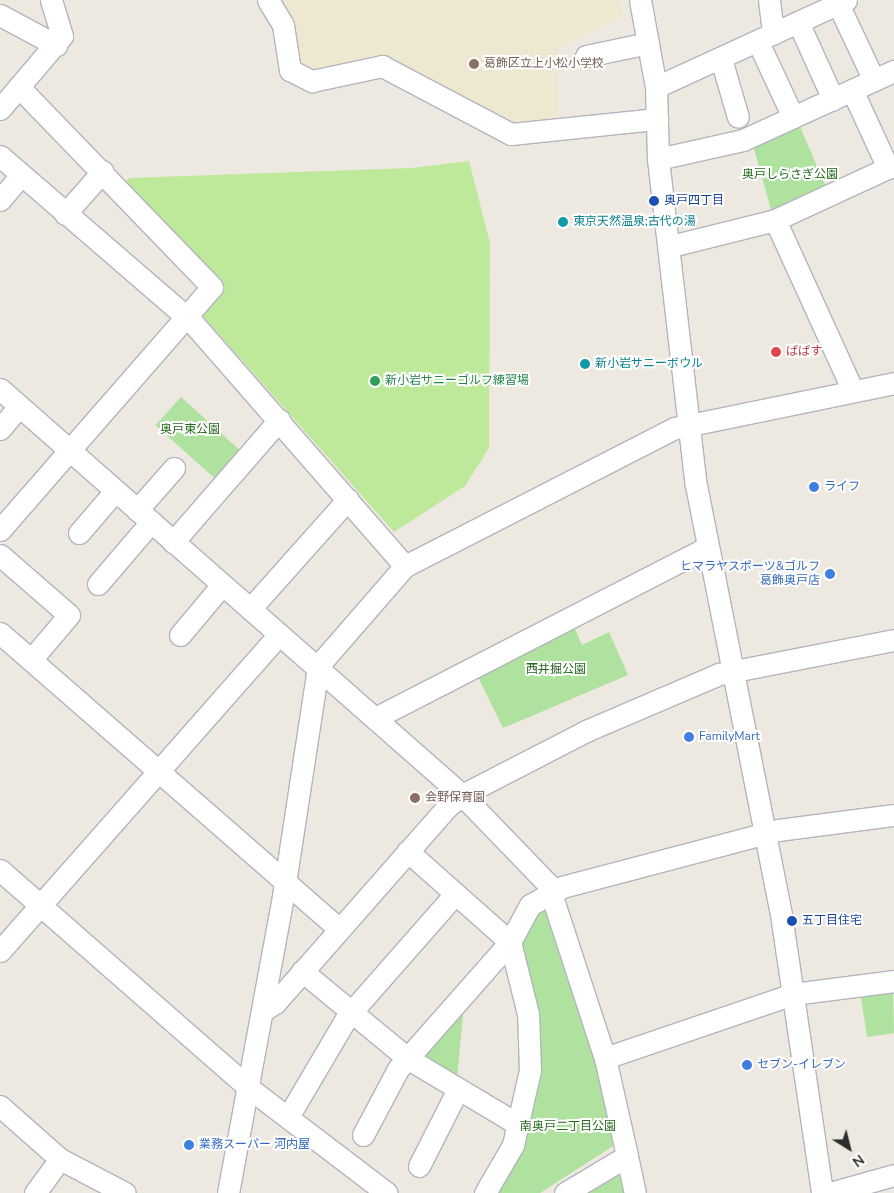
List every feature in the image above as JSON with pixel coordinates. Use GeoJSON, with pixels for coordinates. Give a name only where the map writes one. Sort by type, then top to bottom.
{"type":"FeatureCollection","features":[{"type":"Feature","properties":{"kind":"street"},"geometry":{"type":"LineString","coordinates":[[0,109],[62,36],[50,0]]}},
{"type":"Feature","properties":{"kind":"street"},"geometry":{"type":"LineString","coordinates":[[268,0],[283,24],[290,70],[312,81],[382,66],[511,134],[657,119]]}},
{"type":"Feature","properties":{"kind":"street"},"geometry":{"type":"LineString","coordinates":[[640,0],[656,87],[658,159],[671,246],[688,424],[708,547],[765,834],[793,994],[822,1193]]}},
{"type":"Feature","properties":{"kind":"street"},"geometry":{"type":"LineString","coordinates":[[769,0],[765,38],[793,118]]}},
{"type":"Feature","properties":{"kind":"street"},"geometry":{"type":"LineString","coordinates":[[656,87],[721,59],[842,2],[874,80]]}},
{"type":"Feature","properties":{"kind":"street"},"geometry":{"type":"LineString","coordinates":[[0,15],[56,45]]}},
{"type":"Feature","properties":{"kind":"street"},"geometry":{"type":"LineString","coordinates":[[798,22],[833,99]]}},
{"type":"Feature","properties":{"kind":"street"},"geometry":{"type":"LineString","coordinates":[[586,56],[648,43]]}},
{"type":"Feature","properties":{"kind":"street"},"geometry":{"type":"LineString","coordinates":[[721,59],[738,117]]}},
{"type":"Feature","properties":{"kind":"street"},"geometry":{"type":"LineString","coordinates":[[658,159],[744,140],[894,71]]}},
{"type":"Feature","properties":{"kind":"street"},"geometry":{"type":"LineString","coordinates":[[0,530],[183,316],[212,287],[103,171],[19,87]]}},
{"type":"Feature","properties":{"kind":"street"},"geometry":{"type":"LineString","coordinates":[[671,246],[775,220],[891,167],[852,90]]}},
{"type":"Feature","properties":{"kind":"street"},"geometry":{"type":"LineString","coordinates":[[0,156],[183,316],[279,420],[406,566]]}},
{"type":"Feature","properties":{"kind":"street"},"geometry":{"type":"LineString","coordinates":[[66,214],[103,171]]}},
{"type":"Feature","properties":{"kind":"street"},"geometry":{"type":"LineString","coordinates":[[0,200],[21,175]]}},
{"type":"Feature","properties":{"kind":"street"},"geometry":{"type":"LineString","coordinates":[[775,220],[853,391]]}},
{"type":"Feature","properties":{"kind":"street"},"geometry":{"type":"LineString","coordinates":[[228,1193],[249,1088],[318,666],[406,566],[688,424],[894,383]]}},
{"type":"Feature","properties":{"kind":"street"},"geometry":{"type":"LineString","coordinates":[[0,389],[222,585],[318,666],[507,836],[552,892],[605,1058],[635,1193]]}},
{"type":"Feature","properties":{"kind":"street"},"geometry":{"type":"LineString","coordinates":[[0,430],[19,406]]}},
{"type":"Feature","properties":{"kind":"street"},"geometry":{"type":"LineString","coordinates":[[174,542],[279,420]]}},
{"type":"Feature","properties":{"kind":"street"},"geometry":{"type":"LineString","coordinates":[[98,584],[174,468]]}},
{"type":"Feature","properties":{"kind":"street"},"geometry":{"type":"LineString","coordinates":[[79,533],[115,491]]}},
{"type":"Feature","properties":{"kind":"street"},"geometry":{"type":"LineString","coordinates":[[250,609],[348,499]]}},
{"type":"Feature","properties":{"kind":"street"},"geometry":{"type":"LineString","coordinates":[[375,718],[708,547]]}},
{"type":"Feature","properties":{"kind":"street"},"geometry":{"type":"LineString","coordinates":[[0,555],[69,615],[31,660]]}},
{"type":"Feature","properties":{"kind":"street"},"geometry":{"type":"LineString","coordinates":[[180,634],[222,585]]}},
{"type":"Feature","properties":{"kind":"street"},"geometry":{"type":"LineString","coordinates":[[0,633],[339,929]]}},
{"type":"Feature","properties":{"kind":"street"},"geometry":{"type":"LineString","coordinates":[[0,951],[279,634]]}},
{"type":"Feature","properties":{"kind":"street"},"geometry":{"type":"LineString","coordinates":[[262,1011],[302,971],[407,852],[462,795],[586,731],[733,670],[894,640]]}},
{"type":"Feature","properties":{"kind":"street"},"geometry":{"type":"LineString","coordinates":[[363,1135],[406,1058],[510,942],[525,911],[552,892],[765,834],[894,815]]}},
{"type":"Feature","properties":{"kind":"street"},"geometry":{"type":"LineString","coordinates":[[407,852],[510,942],[528,1014],[531,1053],[519,1125],[501,1169],[485,1193]]}},
{"type":"Feature","properties":{"kind":"street"},"geometry":{"type":"LineString","coordinates":[[0,870],[249,1088],[387,1193]]}},
{"type":"Feature","properties":{"kind":"street"},"geometry":{"type":"LineString","coordinates":[[288,1117],[352,1012],[456,894]]}},
{"type":"Feature","properties":{"kind":"street"},"geometry":{"type":"LineString","coordinates":[[302,971],[406,1058],[519,1125]]}},
{"type":"Feature","properties":{"kind":"street"},"geometry":{"type":"LineString","coordinates":[[605,1058],[793,994],[894,981]]}},
{"type":"Feature","properties":{"kind":"street"},"geometry":{"type":"LineString","coordinates":[[419,1166],[458,1089]]}},
{"type":"Feature","properties":{"kind":"street"},"geometry":{"type":"LineString","coordinates":[[0,1106],[60,1158],[125,1193]]}},
{"type":"Feature","properties":{"kind":"street"},"geometry":{"type":"LineString","coordinates":[[566,1193],[627,1156]]}},
{"type":"Feature","properties":{"kind":"street"},"geometry":{"type":"LineString","coordinates":[[35,1193],[60,1158]]}},
{"type":"Feature","properties":{"kind":"street"},"geometry":{"type":"LineString","coordinates":[[830,1193],[894,1175]]}},
{"type":"Feature","properties":{"kind":"shaded area","name":"葛飾区立上小松小学校"},"geometry":{"type":"Polygon","coordinates":[[[276,0],[620,0],[623,15],[557,49],[558,124],[514,130],[383,61],[315,77],[295,67],[276,0]]]}},
{"type":"Feature","properties":{"kind":"green space","name":"奥戸しらさぎ公園"},"geometry":{"type":"Polygon","coordinates":[[[797,120],[827,189],[772,213],[752,142],[797,120]]]}},
{"type":"Feature","properties":{"kind":"green space","name":"新小岩サニーゴルフ練習場"},"geometry":{"type":"Polygon","coordinates":[[[469,161],[490,243],[489,448],[465,486],[394,532],[201,314],[218,298],[219,281],[123,183],[130,178],[412,168],[469,161]]]}},
{"type":"Feature","properties":{"kind":"green space","name":"奥戸東公園"},"geometry":{"type":"Polygon","coordinates":[[[181,397],[244,454],[219,482],[156,425],[181,397]]]}},
{"type":"Feature","properties":{"kind":"green space","name":"西井掘公園"},"geometry":{"type":"Polygon","coordinates":[[[573,624],[582,645],[609,632],[628,675],[503,728],[476,673],[573,624]]]}},
{"type":"Feature","properties":{"kind":"green space","name":"南奥戸二丁目公園"},"geometry":{"type":"Polygon","coordinates":[[[540,907],[550,910],[596,1059],[613,1146],[540,1193],[493,1193],[520,1144],[519,949],[521,934],[540,907]]]}},
{"type":"Feature","properties":{"kind":"green space"},"geometry":{"type":"Polygon","coordinates":[[[893,987],[894,1033],[867,1037],[860,991],[893,987]]]}},
{"type":"Feature","properties":{"kind":"green space"},"geometry":{"type":"Polygon","coordinates":[[[464,1005],[457,1078],[425,1060],[424,1050],[464,1005]]]}},
{"type":"Feature","properties":{"kind":"green space"},"geometry":{"type":"Polygon","coordinates":[[[616,1174],[624,1179],[627,1193],[584,1193],[616,1174]]]}},
{"type":"Feature","properties":{"kind":"place","name":"葛飾区立上小松小学校"},"geometry":{"type":"Point","coordinates":[474,64]}},
{"type":"Feature","properties":{"kind":"place","name":"奥戸四丁目"},"geometry":{"type":"Point","coordinates":[654,201]}},
{"type":"Feature","properties":{"kind":"place","name":"東京天然温泉;古代の湯"},"geometry":{"type":"Point","coordinates":[563,222]}},
{"type":"Feature","properties":{"kind":"place","name":"ぱぱす"},"geometry":{"type":"Point","coordinates":[776,352]}},
{"type":"Feature","properties":{"kind":"place","name":"新小岩サニーボウル"},"geometry":{"type":"Point","coordinates":[585,364]}},
{"type":"Feature","properties":{"kind":"place","name":"新小岩サニーゴルフ練習場"},"geometry":{"type":"Point","coordinates":[375,381]}},
{"type":"Feature","properties":{"kind":"place","name":"ライフ"},"geometry":{"type":"Point","coordinates":[814,487]}},
{"type":"Feature","properties":{"kind":"place","name":"ヒマラヤスポーツ&ゴルフ 葛飾奥戸店"},"geometry":{"type":"Point","coordinates":[830,574]}},
{"type":"Feature","properties":{"kind":"place","name":"FamilyMart"},"geometry":{"type":"Point","coordinates":[689,737]}},
{"type":"Feature","properties":{"kind":"place","name":"会野保育園"},"geometry":{"type":"Point","coordinates":[415,798]}},
{"type":"Feature","properties":{"kind":"place","name":"五丁目住宅"},"geometry":{"type":"Point","coordinates":[792,921]}},
{"type":"Feature","properties":{"kind":"place","name":"セブン-イレブン"},"geometry":{"type":"Point","coordinates":[747,1065]}},
{"type":"Feature","properties":{"kind":"place","name":"業務スーパー 河内屋"},"geometry":{"type":"Point","coordinates":[189,1145]}}]}
